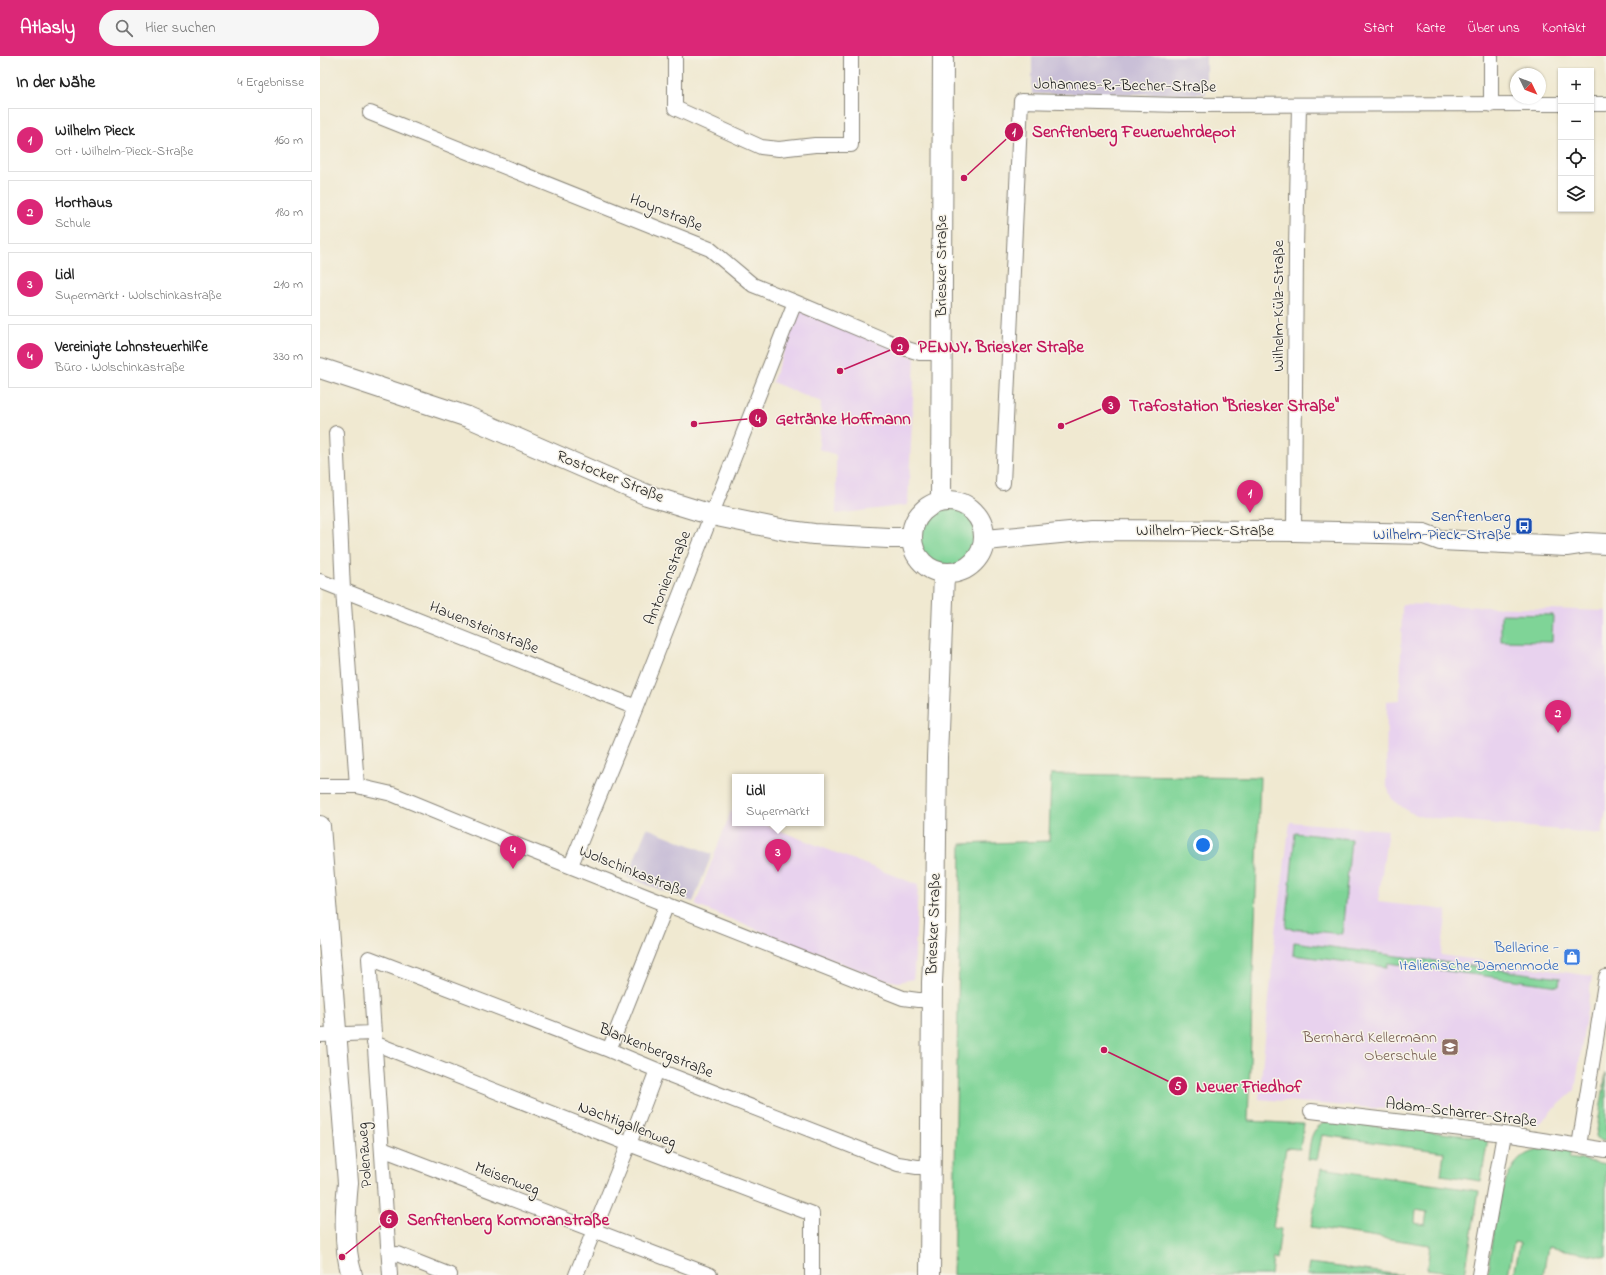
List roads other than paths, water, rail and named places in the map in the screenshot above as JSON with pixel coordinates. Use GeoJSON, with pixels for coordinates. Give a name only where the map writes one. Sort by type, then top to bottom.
{"type":"FeatureCollection","features":[{"type":"Feature","properties":{"kind":"main road","name":"Briesker Straße"},"geometry":{"type":"LineString","coordinates":[[941,500],[943,56]]}},
{"type":"Feature","properties":{"kind":"main road","name":"Rostocker Straße"},"geometry":{"type":"LineString","coordinates":[[320,368],[468,417],[647,495],[712,514],[808,534],[854,537],[911,538]]}},
{"type":"Feature","properties":{"kind":"main road"},"geometry":{"type":"LineString","coordinates":[[941,500],[958,502],[970,508],[979,517],[985,528],[986,540],[982,553],[969,566],[952,574],[944,574],[928,567],[916,554],[911,538],[913,526],[918,516],[926,508],[941,500]]}},
{"type":"Feature","properties":{"kind":"main road","name":"Wilhelm-Pieck-Straße"},"geometry":{"type":"LineString","coordinates":[[986,540],[1091,530],[1294,531],[1424,534],[1440,540],[1566,546],[1586,543],[1606,544]]}},
{"type":"Feature","properties":{"kind":"main road","name":"Briesker Straße"},"geometry":{"type":"LineString","coordinates":[[930,1275],[932,1000],[944,574]]}},
{"type":"Feature","properties":{"kind":"main road"},"geometry":{"type":"LineString","coordinates":[[320,826],[328,1035],[348,1183],[357,1213],[359,1262],[357,1275]]}},
{"type":"Feature","properties":{"kind":"main road"},"geometry":{"type":"LineString","coordinates":[[348,1183],[346,1208],[348,1264],[352,1275]]}},
{"type":"Feature","properties":{"kind":"street"},"geometry":{"type":"LineString","coordinates":[[675,56],[675,108],[760,148],[779,149],[815,145],[851,145],[851,56]]}},
{"type":"Feature","properties":{"kind":"street"},"geometry":{"type":"LineString","coordinates":[[1491,56],[1491,105]]}},
{"type":"Feature","properties":{"kind":"street","name":"Johannes-R.-Becher-Straße"},"geometry":{"type":"LineString","coordinates":[[1003,483],[1021,101],[1180,105],[1558,104]]}},
{"type":"Feature","properties":{"kind":"street"},"geometry":{"type":"LineString","coordinates":[[1594,104],[1606,104]]}},
{"type":"Feature","properties":{"kind":"street","name":"Wilhelm-Külz-Straße"},"geometry":{"type":"LineString","coordinates":[[1294,531],[1296,248],[1299,105]]}},
{"type":"Feature","properties":{"kind":"street","name":"Hoynstraße"},"geometry":{"type":"LineString","coordinates":[[370,113],[710,249],[753,286],[904,348],[920,353],[941,353]]}},
{"type":"Feature","properties":{"kind":"street","name":"Antonienstraße"},"geometry":{"type":"LineString","coordinates":[[571,865],[636,707],[712,514],[723,482],[795,302]]}},
{"type":"Feature","properties":{"kind":"street"},"geometry":{"type":"LineString","coordinates":[[336,433],[343,590],[357,786]]}},
{"type":"Feature","properties":{"kind":"street","name":"Hauensteinstraße"},"geometry":{"type":"LineString","coordinates":[[320,581],[636,707]]}},
{"type":"Feature","properties":{"kind":"street","name":"Wolschinkastraße"},"geometry":{"type":"LineString","coordinates":[[320,786],[357,786],[392,794],[519,846],[571,865],[903,998],[932,1000]]}},
{"type":"Feature","properties":{"kind":"street"},"geometry":{"type":"LineString","coordinates":[[609,1050],[667,904]]}},
{"type":"Feature","properties":{"kind":"street","name":"Blankenbergstraße"},"geometry":{"type":"LineString","coordinates":[[369,958],[609,1050],[898,1164],[917,1167],[931,1167]]}},
{"type":"Feature","properties":{"kind":"street","name":"Polenzweg"},"geometry":{"type":"LineString","coordinates":[[369,958],[373,1038],[390,1275]]}},
{"type":"Feature","properties":{"kind":"street"},"geometry":{"type":"LineString","coordinates":[[1579,1146],[1606,977]]}},
{"type":"Feature","properties":{"kind":"street"},"geometry":{"type":"LineString","coordinates":[[328,1035],[373,1038]]}},
{"type":"Feature","properties":{"kind":"street","name":"Nachtigallenweg"},"geometry":{"type":"LineString","coordinates":[[373,1038],[629,1144],[812,1214],[812,1275]]}},
{"type":"Feature","properties":{"kind":"street"},"geometry":{"type":"LineString","coordinates":[[576,1275],[657,1070]]}},
{"type":"Feature","properties":{"kind":"street","name":"Adam-Scharrer-Straße"},"geometry":{"type":"LineString","coordinates":[[1311,1111],[1504,1134],[1606,1150]]}},
{"type":"Feature","properties":{"kind":"street"},"geometry":{"type":"LineString","coordinates":[[1479,1275],[1504,1134]]}},
{"type":"Feature","properties":{"kind":"street","name":"Meisenweg"},"geometry":{"type":"LineString","coordinates":[[382,1149],[710,1275]]}},
{"type":"Feature","properties":{"kind":"street"},"geometry":{"type":"LineString","coordinates":[[389,1257],[397,1254],[450,1275]]}},
{"type":"Feature","properties":{"kind":"place","name":"Senftenberg Feuerwehrdepot"},"geometry":{"type":"Point","coordinates":[964,178]}},
{"type":"Feature","properties":{"kind":"place","name":"PENNY. Briesker Straße"},"geometry":{"type":"Point","coordinates":[840,371]}},
{"type":"Feature","properties":{"kind":"place","name":"Getränke Hoffmann"},"geometry":{"type":"Point","coordinates":[694,424]}},
{"type":"Feature","properties":{"kind":"place","name":"Trafostation \"Briesker Straße\""},"geometry":{"type":"Point","coordinates":[1061,426]}},
{"type":"Feature","properties":{"kind":"place","name":"Wilhelm Pieck"},"geometry":{"type":"Point","coordinates":[1250,513]}},
{"type":"Feature","properties":{"kind":"place","name":"Senftenberg Wilhelm-Pieck-Straße"},"geometry":{"type":"Point","coordinates":[1524,526]}},
{"type":"Feature","properties":{"kind":"place","name":"Horthaus"},"geometry":{"type":"Point","coordinates":[1558,733]}},
{"type":"Feature","properties":{"kind":"place","name":"Vereinigte Lohnsteuerhilfe"},"geometry":{"type":"Point","coordinates":[513,869]}},
{"type":"Feature","properties":{"kind":"place","name":"Lidl"},"geometry":{"type":"Point","coordinates":[778,872]}},
{"type":"Feature","properties":{"kind":"place","name":"Bellarine - Italienische Damenmode"},"geometry":{"type":"Point","coordinates":[1572,957]}},
{"type":"Feature","properties":{"kind":"place","name":"Bernhard Kellermann Oberschule"},"geometry":{"type":"Point","coordinates":[1450,1047]}},
{"type":"Feature","properties":{"kind":"place","name":"Neuer Friedhof"},"geometry":{"type":"Point","coordinates":[1104,1050]}},
{"type":"Feature","properties":{"kind":"place","name":"Senftenberg Kormoranstraße"},"geometry":{"type":"Point","coordinates":[342,1257]}}]}
